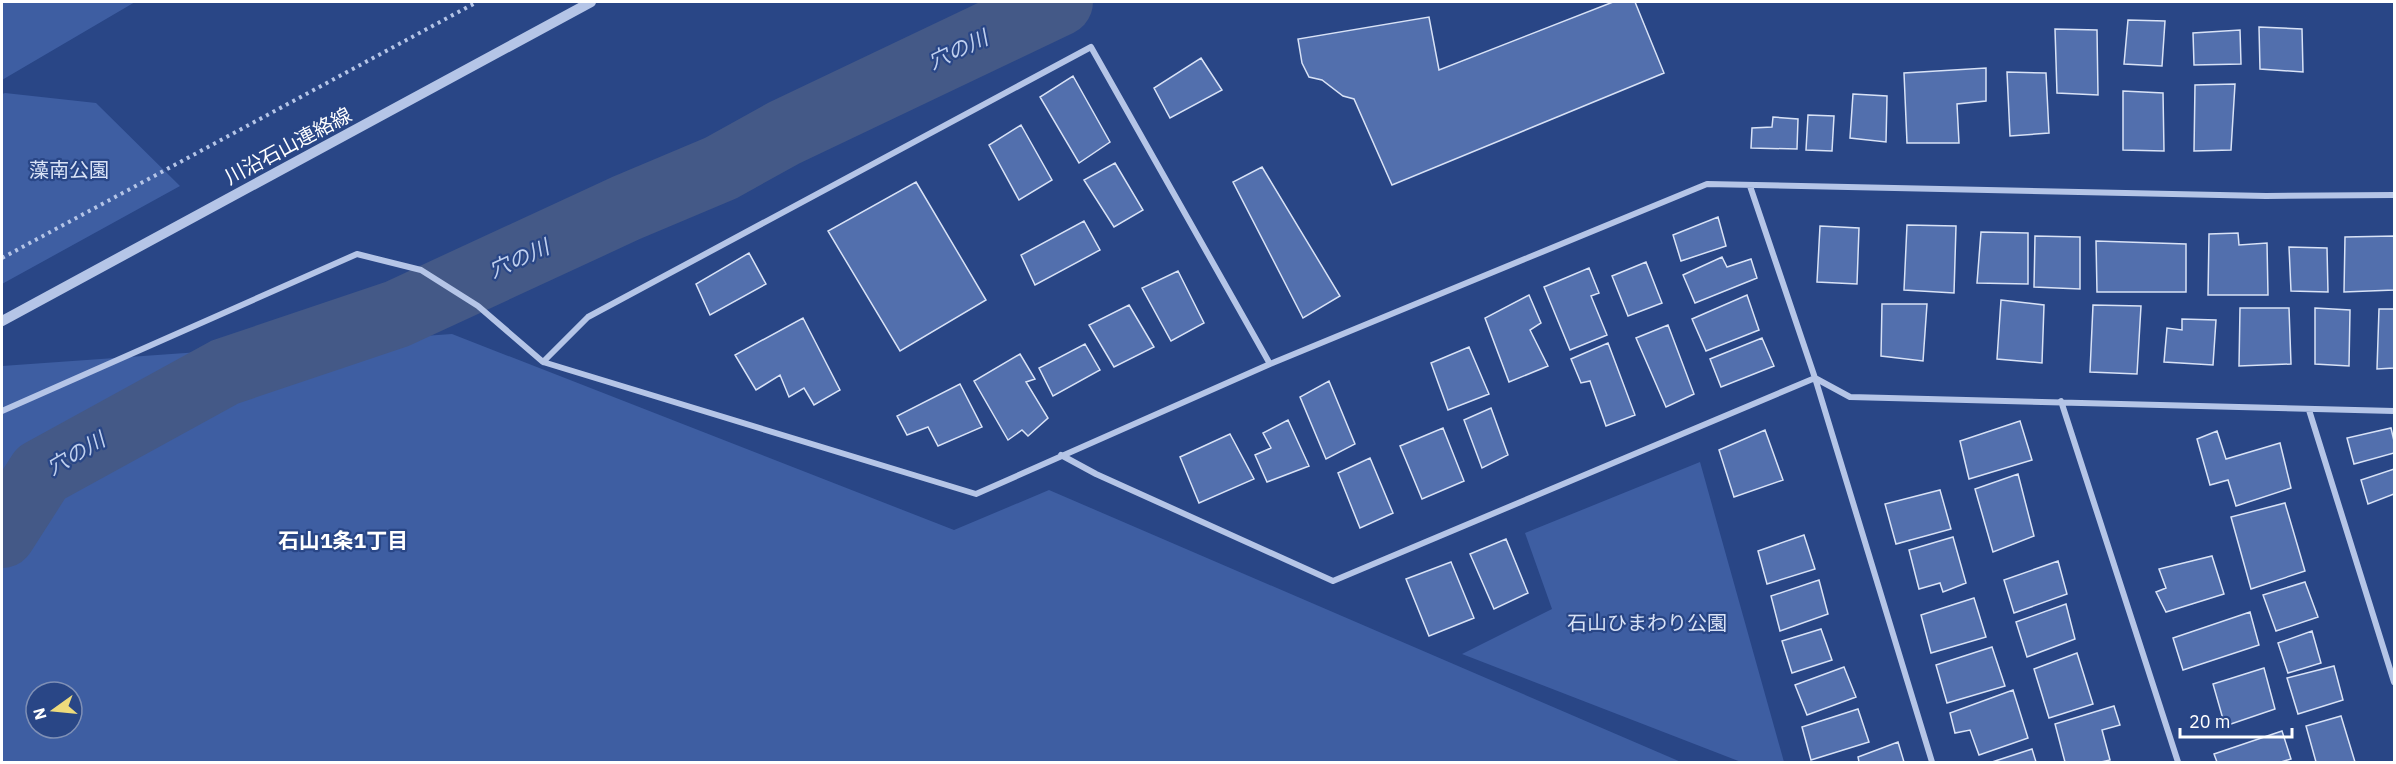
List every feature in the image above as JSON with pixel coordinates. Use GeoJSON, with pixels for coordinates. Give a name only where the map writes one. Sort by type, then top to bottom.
{"type":"FeatureCollection","features":[{"type":"Feature","properties":{"kind":"street","name":"川沿石山連絡線"},"geometry":{"type":"LineString","coordinates":[[2,321],[591,2]]}},
{"type":"Feature","properties":{"kind":"street"},"geometry":{"type":"LineString","coordinates":[[543,362],[588,317],[1091,47],[1270,364]]}},
{"type":"Feature","properties":{"kind":"street"},"geometry":{"type":"LineString","coordinates":[[2,411],[357,254],[421,270],[478,306],[543,362],[976,494],[1270,364],[1707,184],[2266,196],[2394,195]]}},
{"type":"Feature","properties":{"kind":"street"},"geometry":{"type":"LineString","coordinates":[[1750,186],[1815,378],[1932,762]]}},
{"type":"Feature","properties":{"kind":"street"},"geometry":{"type":"LineString","coordinates":[[1815,378],[1850,397],[2394,411]]}},
{"type":"Feature","properties":{"kind":"street"},"geometry":{"type":"LineString","coordinates":[[1061,455],[1107,479],[1333,581],[1815,378]]}},
{"type":"Feature","properties":{"kind":"street"},"geometry":{"type":"LineString","coordinates":[[2061,401],[2178,762]]}},
{"type":"Feature","properties":{"kind":"street"},"geometry":{"type":"LineString","coordinates":[[2309,410],[2394,682]]}},
{"type":"Feature","properties":{"kind":"path"},"geometry":{"type":"LineString","coordinates":[[2,258],[477,2]]}},
{"type":"Feature","properties":{"kind":"green space"},"geometry":{"type":"Polygon","coordinates":[[[2,2],[135,2],[2,80],[2,2]]]}},
{"type":"Feature","properties":{"kind":"green space","name":"藻南公園"},"geometry":{"type":"Polygon","coordinates":[[[2,94],[96,103],[180,186],[2,284],[2,94]]]}},
{"type":"Feature","properties":{"kind":"green space"},"geometry":{"type":"Polygon","coordinates":[[[452,334],[954,530],[1049,490],[1681,762],[2,762],[2,366],[452,334]]]}},
{"type":"Feature","properties":{"kind":"green space","name":"石山ひまわり公園"},"geometry":{"type":"Polygon","coordinates":[[[1700,462],[1784,762],[1741,762],[1462,654],[1552,609],[1525,533],[1700,462]]]}},
{"type":"Feature","properties":{"kind":"building"},"geometry":{"type":"Polygon","coordinates":[[[1613,2],[1635,2],[1664,73],[1392,185],[1354,99],[1343,96],[1322,80],[1309,77],[1302,63],[1298,39],[1429,17],[1439,70],[1613,2]]]}},
{"type":"Feature","properties":{"kind":"building"},"geometry":{"type":"Polygon","coordinates":[[[2128,20],[2165,21],[2162,66],[2124,64],[2128,20]]]}},
{"type":"Feature","properties":{"kind":"building"},"geometry":{"type":"Polygon","coordinates":[[[2259,27],[2302,29],[2303,72],[2260,69],[2259,27]]]}},
{"type":"Feature","properties":{"kind":"building"},"geometry":{"type":"Polygon","coordinates":[[[2055,29],[2097,30],[2098,95],[2057,93],[2055,29]]]}},
{"type":"Feature","properties":{"kind":"building"},"geometry":{"type":"Polygon","coordinates":[[[2240,30],[2241,64],[2194,65],[2193,33],[2240,30]]]}},
{"type":"Feature","properties":{"kind":"building"},"geometry":{"type":"Polygon","coordinates":[[[1201,58],[1222,90],[1170,118],[1154,88],[1201,58]]]}},
{"type":"Feature","properties":{"kind":"building"},"geometry":{"type":"Polygon","coordinates":[[[1986,68],[1986,101],[1957,104],[1959,143],[1907,143],[1904,73],[1986,68]]]}},
{"type":"Feature","properties":{"kind":"building"},"geometry":{"type":"Polygon","coordinates":[[[2007,72],[2046,73],[2049,133],[2010,136],[2007,72]]]}},
{"type":"Feature","properties":{"kind":"building"},"geometry":{"type":"Polygon","coordinates":[[[1073,76],[1110,142],[1079,163],[1040,97],[1073,76]]]}},
{"type":"Feature","properties":{"kind":"building"},"geometry":{"type":"Polygon","coordinates":[[[2235,84],[2231,150],[2194,151],[2195,85],[2235,84]]]}},
{"type":"Feature","properties":{"kind":"building"},"geometry":{"type":"Polygon","coordinates":[[[2123,91],[2163,93],[2164,151],[2123,150],[2123,91]]]}},
{"type":"Feature","properties":{"kind":"building"},"geometry":{"type":"Polygon","coordinates":[[[1853,94],[1887,96],[1886,142],[1850,138],[1853,94]]]}},
{"type":"Feature","properties":{"kind":"building"},"geometry":{"type":"Polygon","coordinates":[[[1808,115],[1834,116],[1832,151],[1806,150],[1808,115]]]}},
{"type":"Feature","properties":{"kind":"building"},"geometry":{"type":"Polygon","coordinates":[[[1773,117],[1798,119],[1797,149],[1751,148],[1752,128],[1772,127],[1773,117]]]}},
{"type":"Feature","properties":{"kind":"building"},"geometry":{"type":"Polygon","coordinates":[[[1021,125],[1052,180],[1019,200],[989,145],[1021,125]]]}},
{"type":"Feature","properties":{"kind":"building"},"geometry":{"type":"Polygon","coordinates":[[[1115,163],[1143,210],[1114,227],[1084,180],[1115,163]]]}},
{"type":"Feature","properties":{"kind":"building"},"geometry":{"type":"Polygon","coordinates":[[[1262,167],[1340,296],[1303,318],[1233,182],[1262,167]]]}},
{"type":"Feature","properties":{"kind":"building"},"geometry":{"type":"Polygon","coordinates":[[[916,182],[986,300],[900,351],[828,231],[916,182]]]}},
{"type":"Feature","properties":{"kind":"building"},"geometry":{"type":"Polygon","coordinates":[[[1718,217],[1726,246],[1681,261],[1673,235],[1718,217]]]}},
{"type":"Feature","properties":{"kind":"building"},"geometry":{"type":"Polygon","coordinates":[[[1084,221],[1100,250],[1035,285],[1021,255],[1084,221]]]}},
{"type":"Feature","properties":{"kind":"building"},"geometry":{"type":"Polygon","coordinates":[[[1907,225],[1956,226],[1954,293],[1904,290],[1907,225]]]}},
{"type":"Feature","properties":{"kind":"building"},"geometry":{"type":"Polygon","coordinates":[[[1820,226],[1859,228],[1857,284],[1817,282],[1820,226]]]}},
{"type":"Feature","properties":{"kind":"building"},"geometry":{"type":"Polygon","coordinates":[[[1981,232],[2028,233],[2028,284],[1977,283],[1981,232]]]}},
{"type":"Feature","properties":{"kind":"building"},"geometry":{"type":"Polygon","coordinates":[[[2238,233],[2239,245],[2267,243],[2268,295],[2208,295],[2209,234],[2238,233]]]}},
{"type":"Feature","properties":{"kind":"building"},"geometry":{"type":"Polygon","coordinates":[[[2035,236],[2080,237],[2080,289],[2034,287],[2035,236]]]}},
{"type":"Feature","properties":{"kind":"building"},"geometry":{"type":"Polygon","coordinates":[[[2394,236],[2394,290],[2344,292],[2345,237],[2394,236]]]}},
{"type":"Feature","properties":{"kind":"building"},"geometry":{"type":"Polygon","coordinates":[[[2096,241],[2186,244],[2186,292],[2097,292],[2096,241]]]}},
{"type":"Feature","properties":{"kind":"building"},"geometry":{"type":"Polygon","coordinates":[[[2289,247],[2327,248],[2328,292],[2291,291],[2289,247]]]}},
{"type":"Feature","properties":{"kind":"building"},"geometry":{"type":"Polygon","coordinates":[[[749,253],[766,284],[710,315],[696,284],[749,253]]]}},
{"type":"Feature","properties":{"kind":"building"},"geometry":{"type":"Polygon","coordinates":[[[1722,257],[1727,267],[1751,259],[1757,278],[1695,303],[1683,275],[1722,257]]]}},
{"type":"Feature","properties":{"kind":"building"},"geometry":{"type":"Polygon","coordinates":[[[1646,262],[1662,303],[1628,316],[1612,276],[1646,262]]]}},
{"type":"Feature","properties":{"kind":"building"},"geometry":{"type":"Polygon","coordinates":[[[1589,268],[1599,293],[1591,296],[1607,335],[1570,350],[1544,287],[1589,268]]]}},
{"type":"Feature","properties":{"kind":"building"},"geometry":{"type":"Polygon","coordinates":[[[1178,271],[1204,323],[1171,341],[1142,288],[1178,271]]]}},
{"type":"Feature","properties":{"kind":"building"},"geometry":{"type":"Polygon","coordinates":[[[1529,295],[1541,323],[1530,330],[1548,366],[1509,382],[1485,318],[1529,295]]]}},
{"type":"Feature","properties":{"kind":"building"},"geometry":{"type":"Polygon","coordinates":[[[1747,295],[1759,330],[1706,351],[1692,319],[1747,295]]]}},
{"type":"Feature","properties":{"kind":"building"},"geometry":{"type":"Polygon","coordinates":[[[2001,300],[2044,305],[2042,363],[1997,359],[2001,300]]]}},
{"type":"Feature","properties":{"kind":"building"},"geometry":{"type":"Polygon","coordinates":[[[1882,304],[1927,304],[1923,361],[1881,356],[1882,304]]]}},
{"type":"Feature","properties":{"kind":"building"},"geometry":{"type":"Polygon","coordinates":[[[1129,305],[1154,347],[1114,367],[1089,325],[1129,305]]]}},
{"type":"Feature","properties":{"kind":"building"},"geometry":{"type":"Polygon","coordinates":[[[2093,305],[2141,306],[2137,374],[2090,372],[2093,305]]]}},
{"type":"Feature","properties":{"kind":"building"},"geometry":{"type":"Polygon","coordinates":[[[2240,308],[2289,308],[2291,364],[2239,366],[2240,308]]]}},
{"type":"Feature","properties":{"kind":"building"},"geometry":{"type":"Polygon","coordinates":[[[2315,308],[2350,310],[2349,366],[2315,364],[2315,308]]]}},
{"type":"Feature","properties":{"kind":"building"},"geometry":{"type":"Polygon","coordinates":[[[2379,309],[2394,309],[2394,368],[2377,369],[2379,309]]]}},
{"type":"Feature","properties":{"kind":"building"},"geometry":{"type":"Polygon","coordinates":[[[803,318],[840,390],[814,405],[804,388],[789,397],[780,375],[756,390],[735,355],[803,318]]]}},
{"type":"Feature","properties":{"kind":"building"},"geometry":{"type":"Polygon","coordinates":[[[2182,319],[2216,320],[2213,365],[2164,362],[2167,328],[2182,330],[2182,319]]]}},
{"type":"Feature","properties":{"kind":"building"},"geometry":{"type":"Polygon","coordinates":[[[1668,325],[1694,394],[1666,407],[1636,338],[1668,325]]]}},
{"type":"Feature","properties":{"kind":"building"},"geometry":{"type":"Polygon","coordinates":[[[1762,338],[1774,366],[1721,387],[1710,359],[1762,338]]]}},
{"type":"Feature","properties":{"kind":"building"},"geometry":{"type":"Polygon","coordinates":[[[1608,343],[1635,415],[1606,426],[1590,381],[1581,383],[1571,359],[1608,343]]]}},
{"type":"Feature","properties":{"kind":"building"},"geometry":{"type":"Polygon","coordinates":[[[1085,344],[1100,370],[1053,396],[1039,368],[1085,344]]]}},
{"type":"Feature","properties":{"kind":"building"},"geometry":{"type":"Polygon","coordinates":[[[1469,347],[1489,394],[1448,410],[1431,363],[1469,347]]]}},
{"type":"Feature","properties":{"kind":"building"},"geometry":{"type":"Polygon","coordinates":[[[1020,354],[1035,379],[1026,382],[1048,418],[1028,436],[1022,430],[1008,440],[974,381],[1020,354]]]}},
{"type":"Feature","properties":{"kind":"building"},"geometry":{"type":"Polygon","coordinates":[[[1329,381],[1355,444],[1326,459],[1300,397],[1329,381]]]}},
{"type":"Feature","properties":{"kind":"building"},"geometry":{"type":"Polygon","coordinates":[[[960,384],[982,427],[938,446],[928,427],[907,435],[897,416],[960,384]]]}},
{"type":"Feature","properties":{"kind":"building"},"geometry":{"type":"Polygon","coordinates":[[[1491,408],[1508,455],[1482,468],[1464,420],[1491,408]]]}},
{"type":"Feature","properties":{"kind":"building"},"geometry":{"type":"Polygon","coordinates":[[[1288,420],[1309,466],[1267,482],[1255,455],[1271,448],[1263,433],[1288,420]]]}},
{"type":"Feature","properties":{"kind":"building"},"geometry":{"type":"Polygon","coordinates":[[[2020,421],[2032,460],[1969,479],[1960,441],[2020,421]]]}},
{"type":"Feature","properties":{"kind":"building"},"geometry":{"type":"Polygon","coordinates":[[[1443,428],[1464,481],[1422,499],[1400,446],[1443,428]]]}},
{"type":"Feature","properties":{"kind":"building"},"geometry":{"type":"Polygon","coordinates":[[[2391,428],[2394,453],[2354,464],[2347,438],[2391,428]]]}},
{"type":"Feature","properties":{"kind":"building"},"geometry":{"type":"Polygon","coordinates":[[[1765,430],[1783,480],[1734,497],[1719,450],[1765,430]]]}},
{"type":"Feature","properties":{"kind":"building"},"geometry":{"type":"Polygon","coordinates":[[[2217,431],[2226,459],[2280,443],[2291,488],[2236,506],[2228,480],[2210,485],[2197,439],[2217,431]]]}},
{"type":"Feature","properties":{"kind":"building"},"geometry":{"type":"Polygon","coordinates":[[[1230,434],[1254,479],[1199,503],[1180,457],[1230,434]]]}},
{"type":"Feature","properties":{"kind":"building"},"geometry":{"type":"Polygon","coordinates":[[[1370,458],[1393,513],[1360,528],[1338,473],[1370,458]]]}},
{"type":"Feature","properties":{"kind":"building"},"geometry":{"type":"Polygon","coordinates":[[[2394,469],[2394,494],[2368,504],[2361,480],[2394,469]]]}},
{"type":"Feature","properties":{"kind":"building"},"geometry":{"type":"Polygon","coordinates":[[[2018,474],[2034,536],[1993,552],[1975,489],[2018,474]]]}},
{"type":"Feature","properties":{"kind":"building"},"geometry":{"type":"Polygon","coordinates":[[[1940,490],[1951,529],[1896,544],[1885,504],[1940,490]]]}},
{"type":"Feature","properties":{"kind":"building"},"geometry":{"type":"Polygon","coordinates":[[[2285,503],[2305,571],[2251,589],[2231,517],[2285,503]]]}},
{"type":"Feature","properties":{"kind":"building"},"geometry":{"type":"Polygon","coordinates":[[[1804,535],[1815,569],[1767,584],[1758,551],[1804,535]]]}},
{"type":"Feature","properties":{"kind":"building"},"geometry":{"type":"Polygon","coordinates":[[[1953,537],[1966,583],[1943,592],[1940,583],[1919,589],[1909,550],[1953,537]]]}},
{"type":"Feature","properties":{"kind":"building"},"geometry":{"type":"Polygon","coordinates":[[[1506,539],[1528,593],[1494,609],[1470,554],[1506,539]]]}},
{"type":"Feature","properties":{"kind":"building"},"geometry":{"type":"Polygon","coordinates":[[[2212,556],[2224,594],[2166,612],[2156,592],[2166,588],[2159,569],[2212,556]]]}},
{"type":"Feature","properties":{"kind":"building"},"geometry":{"type":"Polygon","coordinates":[[[2058,561],[2067,594],[2014,613],[2004,580],[2058,561]]]}},
{"type":"Feature","properties":{"kind":"building"},"geometry":{"type":"Polygon","coordinates":[[[1451,562],[1474,618],[1429,636],[1406,579],[1451,562]]]}},
{"type":"Feature","properties":{"kind":"building"},"geometry":{"type":"Polygon","coordinates":[[[1819,580],[1828,614],[1780,631],[1771,596],[1819,580]]]}},
{"type":"Feature","properties":{"kind":"building"},"geometry":{"type":"Polygon","coordinates":[[[2305,582],[2318,617],[2276,631],[2263,595],[2305,582]]]}},
{"type":"Feature","properties":{"kind":"building"},"geometry":{"type":"Polygon","coordinates":[[[1974,598],[1986,637],[1931,653],[1921,615],[1974,598]]]}},
{"type":"Feature","properties":{"kind":"building"},"geometry":{"type":"Polygon","coordinates":[[[2066,604],[2075,639],[2027,657],[2016,622],[2066,604]]]}},
{"type":"Feature","properties":{"kind":"building"},"geometry":{"type":"Polygon","coordinates":[[[2250,612],[2259,645],[2183,670],[2173,638],[2250,612]]]}},
{"type":"Feature","properties":{"kind":"building"},"geometry":{"type":"Polygon","coordinates":[[[1821,629],[1832,660],[1792,673],[1782,641],[1821,629]]]}},
{"type":"Feature","properties":{"kind":"building"},"geometry":{"type":"Polygon","coordinates":[[[2312,631],[2321,663],[2288,673],[2278,643],[2312,631]]]}},
{"type":"Feature","properties":{"kind":"building"},"geometry":{"type":"Polygon","coordinates":[[[1992,647],[2005,686],[1947,703],[1936,665],[1992,647]]]}},
{"type":"Feature","properties":{"kind":"building"},"geometry":{"type":"Polygon","coordinates":[[[2077,653],[2093,704],[2049,718],[2034,669],[2077,653]]]}},
{"type":"Feature","properties":{"kind":"building"},"geometry":{"type":"Polygon","coordinates":[[[2334,666],[2343,700],[2298,714],[2287,678],[2334,666]]]}},
{"type":"Feature","properties":{"kind":"building"},"geometry":{"type":"Polygon","coordinates":[[[1844,667],[1856,697],[1807,715],[1795,685],[1844,667]]]}},
{"type":"Feature","properties":{"kind":"building"},"geometry":{"type":"Polygon","coordinates":[[[2264,668],[2275,709],[2225,726],[2213,684],[2264,668]]]}},
{"type":"Feature","properties":{"kind":"building"},"geometry":{"type":"Polygon","coordinates":[[[2013,690],[2028,738],[1979,755],[1970,730],[1955,733],[1950,713],[2013,690]]]}},
{"type":"Feature","properties":{"kind":"building"},"geometry":{"type":"Polygon","coordinates":[[[2114,706],[2120,725],[2102,730],[2110,760],[2065,762],[2055,724],[2114,706]]]}},
{"type":"Feature","properties":{"kind":"building"},"geometry":{"type":"Polygon","coordinates":[[[1858,709],[1869,742],[1811,760],[1802,727],[1858,709]]]}},
{"type":"Feature","properties":{"kind":"building"},"geometry":{"type":"Polygon","coordinates":[[[2341,716],[2355,762],[2316,762],[2306,726],[2341,716]]]}},
{"type":"Feature","properties":{"kind":"building"},"geometry":{"type":"Polygon","coordinates":[[[2282,731],[2291,759],[2281,762],[2217,762],[2214,754],[2282,731]]]}},
{"type":"Feature","properties":{"kind":"building"},"geometry":{"type":"Polygon","coordinates":[[[1898,742],[1904,762],[1859,762],[1858,757],[1898,742]]]}},
{"type":"Feature","properties":{"kind":"building"},"geometry":{"type":"Polygon","coordinates":[[[2032,749],[2036,762],[1992,762],[2032,749]]]}},
{"type":"Feature","properties":{"kind":"waterway","name":"穴の川"},"geometry":{"type":"LineString","coordinates":[[2,534],[41,473],[225,372],[397,314],[626,208],[721,168],[784,133],[1059,2]]}},
{"type":"Feature","properties":{"kind":"district","name":"石山1条1丁目"},"geometry":{"type":"Point","coordinates":[343,541]}}]}
